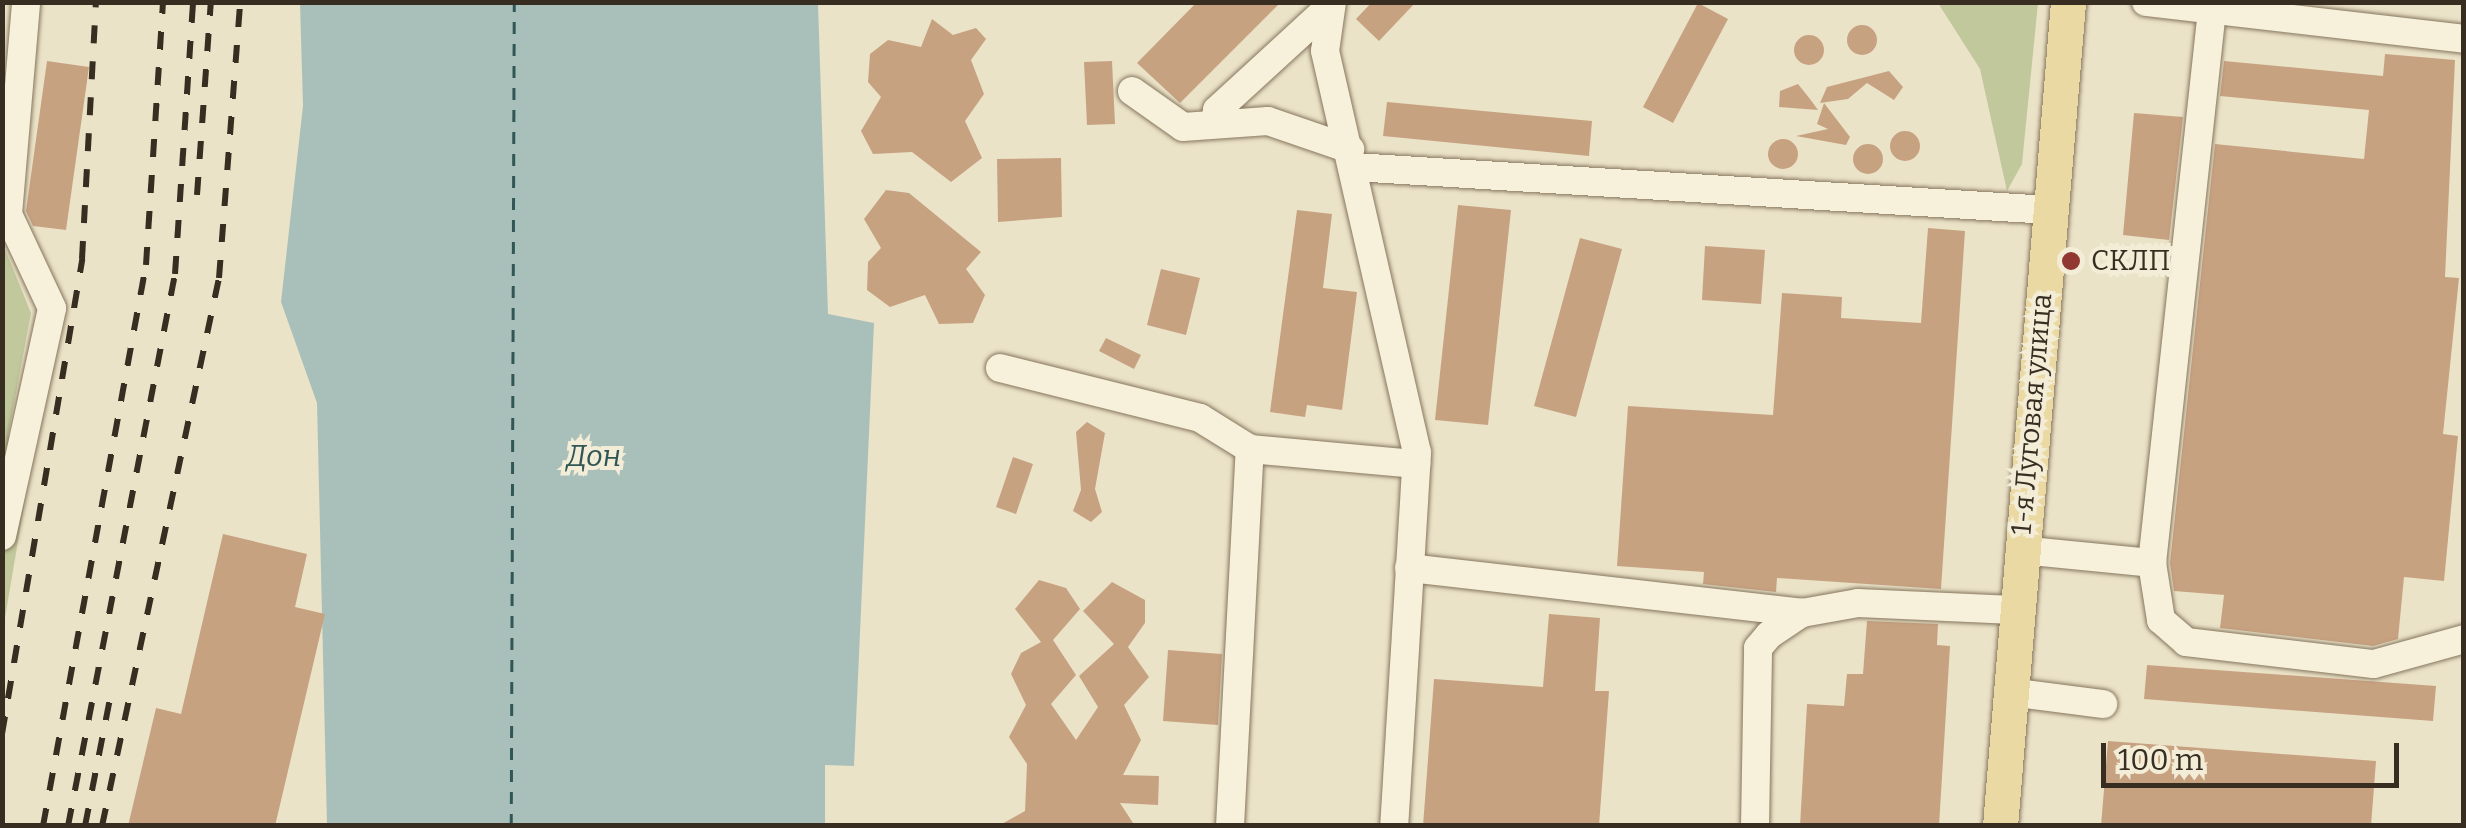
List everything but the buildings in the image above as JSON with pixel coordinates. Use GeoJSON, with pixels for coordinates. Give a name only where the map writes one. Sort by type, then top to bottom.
{"type":"FeatureCollection","features":[{"type":"Feature","properties":{"kind":"main road","name":"1-я Луговая улица"},"geometry":{"type":"LineString","coordinates":[[2000,826],[2014,610],[2068,2]]}},
{"type":"Feature","properties":{"kind":"street"},"geometry":{"type":"LineString","coordinates":[[2,536],[52,308],[8,214],[26,2]]}},
{"type":"Feature","properties":{"kind":"street"},"geometry":{"type":"LineString","coordinates":[[2163,4],[2464,39]]}},
{"type":"Feature","properties":{"kind":"street"},"geometry":{"type":"LineString","coordinates":[[1215,123],[1216,110],[1328,7]]}},
{"type":"Feature","properties":{"kind":"street"},"geometry":{"type":"LineString","coordinates":[[1328,7],[1325,51],[1352,158],[1416,464],[1394,826]]}},
{"type":"Feature","properties":{"kind":"street"},"geometry":{"type":"LineString","coordinates":[[2212,10],[2152,563],[2160,620],[2186,642],[2374,664],[2464,639]]}},
{"type":"Feature","properties":{"kind":"street"},"geometry":{"type":"LineString","coordinates":[[1132,91],[1183,127],[1215,123],[1299,127],[1352,158],[2050,210]]}},
{"type":"Feature","properties":{"kind":"street"},"geometry":{"type":"LineString","coordinates":[[1000,368],[1200,418],[1250,449],[1416,464]]}},
{"type":"Feature","properties":{"kind":"street"},"geometry":{"type":"LineString","coordinates":[[1230,826],[1250,449]]}},
{"type":"Feature","properties":{"kind":"street"},"geometry":{"type":"LineString","coordinates":[[2020,550],[2152,563]]}},
{"type":"Feature","properties":{"kind":"street"},"geometry":{"type":"LineString","coordinates":[[1410,568],[1802,613],[1858,603],[2014,610]]}},
{"type":"Feature","properties":{"kind":"street"},"geometry":{"type":"LineString","coordinates":[[1755,826],[1758,648],[1802,613]]}},
{"type":"Feature","properties":{"kind":"street"},"geometry":{"type":"LineString","coordinates":[[2009,692],[2102,704]]}},
{"type":"Feature","properties":{"kind":"green space"},"geometry":{"type":"Polygon","coordinates":[[[1938,3],[2038,3],[2022,164],[2007,191],[1980,69],[1938,3]]]}},
{"type":"Feature","properties":{"kind":"green space"},"geometry":{"type":"Polygon","coordinates":[[[3,244],[31,313],[8,435],[30,470],[3,630],[3,244]]]}},
{"type":"Feature","properties":{"kind":"water","name":"Дон"},"geometry":{"type":"Polygon","coordinates":[[[300,3],[818,3],[828,314],[874,323],[854,766],[825,765],[825,825],[327,825],[317,403],[281,302],[303,106],[300,3]]]}},
{"type":"Feature","properties":{"kind":"ferry route"},"geometry":{"type":"LineString","coordinates":[[511,826],[514,2]]}},
{"type":"Feature","properties":{"kind":"railway"},"geometry":{"type":"LineString","coordinates":[[2,734],[82,259],[96,2]]}},
{"type":"Feature","properties":{"kind":"railway"},"geometry":{"type":"LineString","coordinates":[[43,826],[146,265],[163,2]]}},
{"type":"Feature","properties":{"kind":"railway"},"geometry":{"type":"LineString","coordinates":[[68,826],[175,274],[193,2]]}},
{"type":"Feature","properties":{"kind":"railway"},"geometry":{"type":"LineString","coordinates":[[197,195],[211,2]]}},
{"type":"Feature","properties":{"kind":"railway"},"geometry":{"type":"LineString","coordinates":[[102,826],[219,278],[240,2]]}},
{"type":"Feature","properties":{"kind":"railway"},"geometry":{"type":"LineString","coordinates":[[85,826],[111,693]]}},
{"type":"Feature","properties":{"kind":"place","name":"СКЛП"},"geometry":{"type":"Point","coordinates":[2071,261]}}]}
